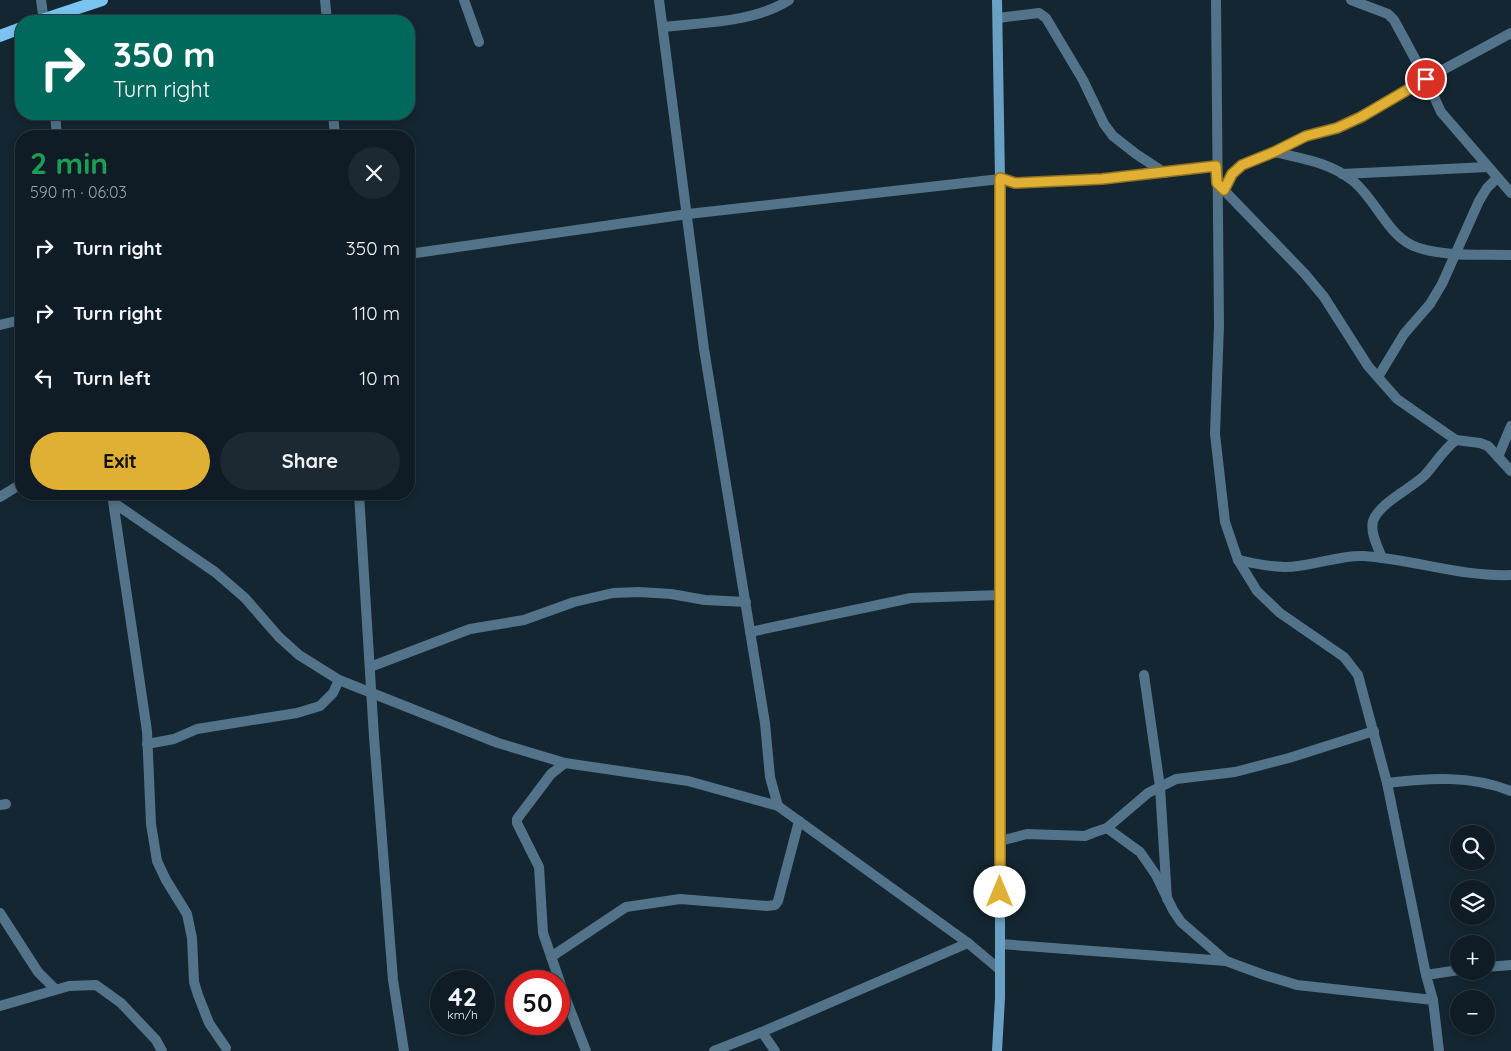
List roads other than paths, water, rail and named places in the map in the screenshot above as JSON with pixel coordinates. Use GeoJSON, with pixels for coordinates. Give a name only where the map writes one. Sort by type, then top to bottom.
{"type":"FeatureCollection","features":[{"type":"Feature","properties":{"kind":"main road"},"geometry":{"type":"LineString","coordinates":[[59,15],[102,0]]}},
{"type":"Feature","properties":{"kind":"main road"},"geometry":{"type":"LineString","coordinates":[[997,1051],[1000,944],[1001,596],[998,0]]}},
{"type":"Feature","properties":{"kind":"main road"},"geometry":{"type":"LineString","coordinates":[[0,36],[15,30]]}},
{"type":"Feature","properties":{"kind":"street"},"geometry":{"type":"LineString","coordinates":[[41,0],[42,15]]}},
{"type":"Feature","properties":{"kind":"street"},"geometry":{"type":"LineString","coordinates":[[325,0],[326,15]]}},
{"type":"Feature","properties":{"kind":"street"},"geometry":{"type":"LineString","coordinates":[[464,0],[479,42]]}},
{"type":"Feature","properties":{"kind":"street"},"geometry":{"type":"LineString","coordinates":[[659,0],[704,349],[765,723],[770,777],[778,806]]}},
{"type":"Feature","properties":{"kind":"street"},"geometry":{"type":"LineString","coordinates":[[663,27],[743,18],[769,11],[789,0]]}},
{"type":"Feature","properties":{"kind":"street"},"geometry":{"type":"LineString","coordinates":[[1217,0],[1216,166],[1220,187],[1219,325],[1215,434],[1225,522],[1238,560],[1257,591],[1280,613],[1344,657],[1358,675],[1387,783],[1426,975],[1434,1000],[1439,1051]]}},
{"type":"Feature","properties":{"kind":"street"},"geometry":{"type":"LineString","coordinates":[[1352,0],[1388,14],[1394,20],[1426,79],[1441,112],[1511,193]]}},
{"type":"Feature","properties":{"kind":"street"},"geometry":{"type":"LineString","coordinates":[[998,18],[1039,13],[1046,18],[1083,80],[1104,124],[1113,136],[1136,154],[1165,172]]}},
{"type":"Feature","properties":{"kind":"street"},"geometry":{"type":"LineString","coordinates":[[1220,187],[1242,165],[1306,136],[1337,128],[1361,117],[1511,33]]}},
{"type":"Feature","properties":{"kind":"street"},"geometry":{"type":"LineString","coordinates":[[1274,152],[1330,165],[1354,181],[1396,234],[1419,248],[1455,254],[1511,255]]}},
{"type":"Feature","properties":{"kind":"street"},"geometry":{"type":"LineString","coordinates":[[415,253],[688,214],[1000,178],[1015,183],[1102,179],[1216,166]]}},
{"type":"Feature","properties":{"kind":"street"},"geometry":{"type":"LineString","coordinates":[[1342,174],[1488,167]]}},
{"type":"Feature","properties":{"kind":"street"},"geometry":{"type":"LineString","coordinates":[[1378,377],[1404,334],[1430,304],[1479,200],[1497,178]]}},
{"type":"Feature","properties":{"kind":"street"},"geometry":{"type":"LineString","coordinates":[[1220,187],[1318,289],[1368,366],[1397,399],[1456,440],[1488,446],[1511,471]]}},
{"type":"Feature","properties":{"kind":"street"},"geometry":{"type":"LineString","coordinates":[[0,324],[15,321]]}},
{"type":"Feature","properties":{"kind":"street"},"geometry":{"type":"LineString","coordinates":[[1498,458],[1511,426]]}},
{"type":"Feature","properties":{"kind":"street"},"geometry":{"type":"LineString","coordinates":[[1382,558],[1374,537],[1372,524],[1375,516],[1424,476],[1448,446],[1456,440]]}},
{"type":"Feature","properties":{"kind":"street"},"geometry":{"type":"LineString","coordinates":[[0,497],[15,488]]}},
{"type":"Feature","properties":{"kind":"street"},"geometry":{"type":"LineString","coordinates":[[113,500],[147,744],[151,824],[157,861],[186,914],[192,938],[196,989],[209,1023],[226,1048]]}},
{"type":"Feature","properties":{"kind":"street"},"geometry":{"type":"LineString","coordinates":[[116,500],[215,572],[245,598],[279,637],[299,655],[339,680],[498,743],[565,763],[688,780],[778,806],[968,943],[999,969]]}},
{"type":"Feature","properties":{"kind":"street"},"geometry":{"type":"LineString","coordinates":[[359,500],[371,692],[393,980],[404,1051]]}},
{"type":"Feature","properties":{"kind":"street"},"geometry":{"type":"LineString","coordinates":[[1238,560],[1270,566],[1298,567],[1360,556],[1479,575],[1511,575]]}},
{"type":"Feature","properties":{"kind":"street"},"geometry":{"type":"LineString","coordinates":[[370,667],[470,629],[524,620],[574,602],[613,593],[671,594],[704,600],[746,602]]}},
{"type":"Feature","properties":{"kind":"street"},"geometry":{"type":"LineString","coordinates":[[750,632],[912,598],[1001,596]]}},
{"type":"Feature","properties":{"kind":"street"},"geometry":{"type":"LineString","coordinates":[[1144,675],[1160,786],[1167,899]]}},
{"type":"Feature","properties":{"kind":"street"},"geometry":{"type":"LineString","coordinates":[[147,744],[174,739],[197,729],[297,713],[320,706],[333,693],[339,680]]}},
{"type":"Feature","properties":{"kind":"street"},"geometry":{"type":"LineString","coordinates":[[1000,841],[1028,834],[1085,836],[1106,828],[1137,801],[1160,786],[1176,779],[1234,772],[1289,758],[1374,731]]}},
{"type":"Feature","properties":{"kind":"street"},"geometry":{"type":"LineString","coordinates":[[565,763],[551,774],[517,819],[517,823],[539,867],[543,933],[586,1051]]}},
{"type":"Feature","properties":{"kind":"street"},"geometry":{"type":"LineString","coordinates":[[1387,783],[1435,778],[1471,780],[1497,785],[1511,791]]}},
{"type":"Feature","properties":{"kind":"street"},"geometry":{"type":"LineString","coordinates":[[551,957],[626,907],[680,899],[775,906],[778,901],[799,821]]}},
{"type":"Feature","properties":{"kind":"street"},"geometry":{"type":"LineString","coordinates":[[1106,828],[1140,852],[1156,875],[1167,899],[1181,922],[1226,961]]}},
{"type":"Feature","properties":{"kind":"street"},"geometry":{"type":"LineString","coordinates":[[0,913],[38,972],[55,989]]}},
{"type":"Feature","properties":{"kind":"street"},"geometry":{"type":"LineString","coordinates":[[714,1051],[733,1047],[762,1032],[968,943]]}},
{"type":"Feature","properties":{"kind":"street"},"geometry":{"type":"LineString","coordinates":[[1000,944],[1226,961],[1297,985],[1434,1000]]}},
{"type":"Feature","properties":{"kind":"street"},"geometry":{"type":"LineString","coordinates":[[1495,966],[1511,965]]}},
{"type":"Feature","properties":{"kind":"street"},"geometry":{"type":"LineString","coordinates":[[1426,975],[1450,971]]}},
{"type":"Feature","properties":{"kind":"street"},"geometry":{"type":"LineString","coordinates":[[0,1006],[55,989],[69,986],[96,985],[121,1003],[150,1034],[162,1051]]}},
{"type":"Feature","properties":{"kind":"street"},"geometry":{"type":"LineString","coordinates":[[762,1032],[774,1051]]}}]}
